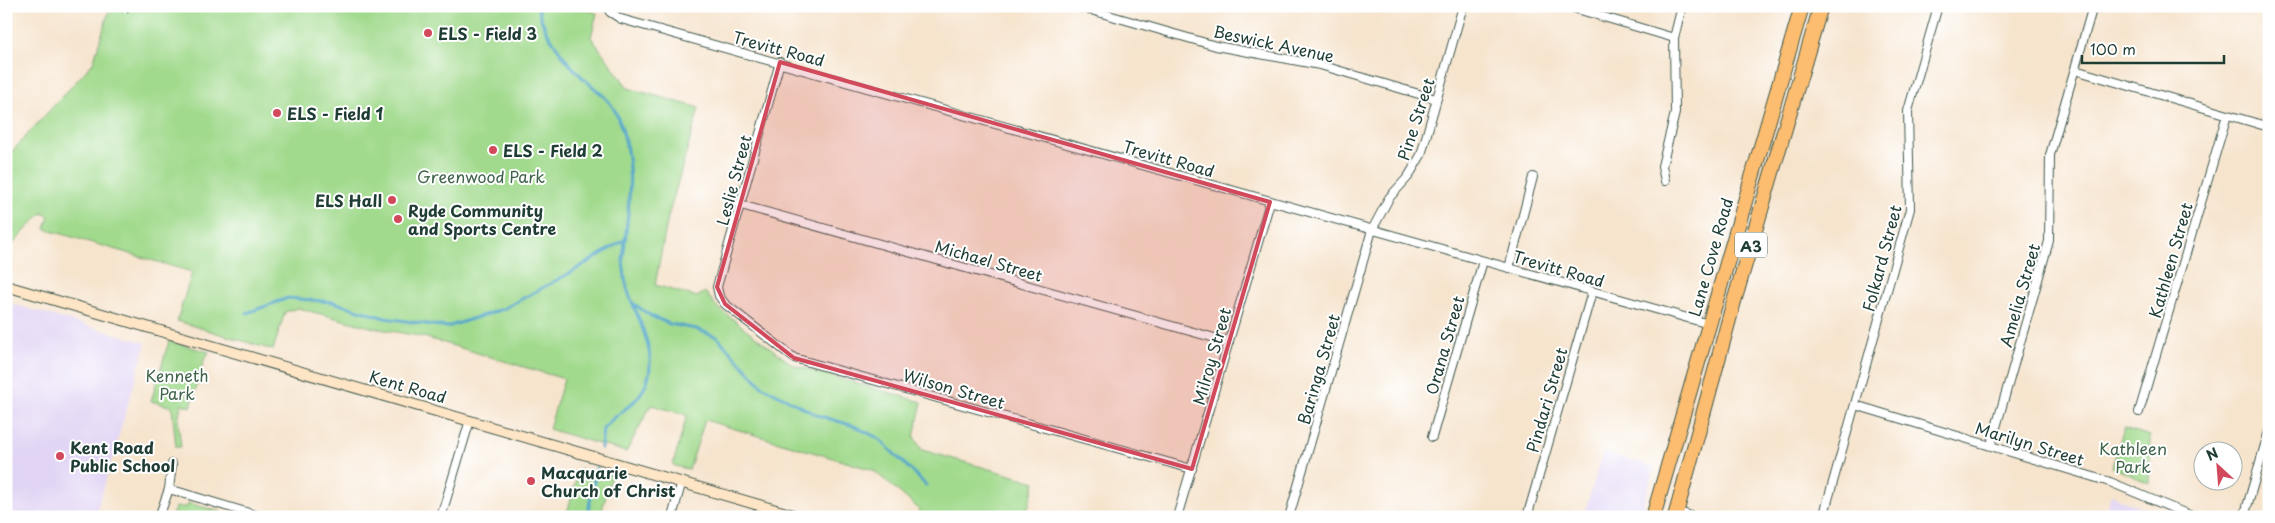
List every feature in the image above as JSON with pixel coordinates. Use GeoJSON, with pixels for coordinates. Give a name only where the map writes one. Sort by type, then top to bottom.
{"type":"FeatureCollection","features":[{"type":"Feature","properties":{"kind":"highway","name":"Lane Cove Road"},"geometry":{"type":"LineString","coordinates":[[1653,517],[1802,6]]}},
{"type":"Feature","properties":{"kind":"highway","name":"A3"},"geometry":{"type":"LineString","coordinates":[[1675,514],[1733,305],[1821,6]]}},
{"type":"Feature","properties":{"kind":"street","name":"Trevitt Road"},"geometry":{"type":"LineString","coordinates":[[607,6],[610,12],[622,19],[1709,324]]}},
{"type":"Feature","properties":{"kind":"street","name":"Beswick Avenue"},"geometry":{"type":"LineString","coordinates":[[1078,6],[1216,46],[1320,65],[1436,99]]}},
{"type":"Feature","properties":{"kind":"street","name":"Pine Street"},"geometry":{"type":"LineString","coordinates":[[1372,230],[1389,198],[1418,164],[1463,6]]}},
{"type":"Feature","properties":{"kind":"street"},"geometry":{"type":"LineString","coordinates":[[1567,6],[1674,38]]}},
{"type":"Feature","properties":{"kind":"street"},"geometry":{"type":"LineString","coordinates":[[1665,181],[1662,166],[1675,113],[1674,38],[1682,6]]}},
{"type":"Feature","properties":{"kind":"street","name":"Folkard Street"},"geometry":{"type":"LineString","coordinates":[[1827,515],[1855,405],[1910,210],[1908,111],[1938,6]]}},
{"type":"Feature","properties":{"kind":"street","name":"Amelia Street"},"geometry":{"type":"LineString","coordinates":[[1991,445],[2049,241],[2050,155],[2093,6]]}},
{"type":"Feature","properties":{"kind":"street","name":"Leslie Street"},"geometry":{"type":"LineString","coordinates":[[724,304],[717,287],[780,62]]}},
{"type":"Feature","properties":{"kind":"street"},"geometry":{"type":"LineString","coordinates":[[2075,70],[2269,127]]}},
{"type":"Feature","properties":{"kind":"street","name":"Kathleen Street"},"geometry":{"type":"LineString","coordinates":[[2140,412],[2227,115]]}},
{"type":"Feature","properties":{"kind":"street"},"geometry":{"type":"LineString","coordinates":[[1509,268],[1533,177]]}},
{"type":"Feature","properties":{"kind":"street","name":"Milroy Street"},"geometry":{"type":"LineString","coordinates":[[1177,517],[1270,202]]}},
{"type":"Feature","properties":{"kind":"street","name":"Michael Street"},"geometry":{"type":"LineString","coordinates":[[741,205],[1229,342]]}},
{"type":"Feature","properties":{"kind":"street","name":"Baringa Street"},"geometry":{"type":"LineString","coordinates":[[1289,517],[1372,230]]}},
{"type":"Feature","properties":{"kind":"street","name":"Orana Street"},"geometry":{"type":"LineString","coordinates":[[1432,436],[1482,261]]}},
{"type":"Feature","properties":{"kind":"street","name":"Kent Road"},"geometry":{"type":"LineString","coordinates":[[6,286],[682,481],[800,517]]}},
{"type":"Feature","properties":{"kind":"street","name":"Pindari Street"},"geometry":{"type":"LineString","coordinates":[[1527,517],[1592,292]]}},
{"type":"Feature","properties":{"kind":"street","name":"Wilson Street"},"geometry":{"type":"LineString","coordinates":[[724,304],[794,358],[1192,469]]}},
{"type":"Feature","properties":{"kind":"street","name":"Marilyn Street"},"geometry":{"type":"LineString","coordinates":[[1855,405],[2110,482],[2194,517]]}},
{"type":"Feature","properties":{"kind":"street"},"geometry":{"type":"LineString","coordinates":[[441,517],[470,420]]}},
{"type":"Feature","properties":{"kind":"street"},"geometry":{"type":"LineString","coordinates":[[2244,517],[2269,431]]}},
{"type":"Feature","properties":{"kind":"street"},"geometry":{"type":"LineString","coordinates":[[158,517],[170,489],[172,464]]}},
{"type":"Feature","properties":{"kind":"street"},"geometry":{"type":"LineString","coordinates":[[672,517],[682,481]]}},
{"type":"Feature","properties":{"kind":"street"},"geometry":{"type":"LineString","coordinates":[[170,489],[262,517]]}},
{"type":"Feature","properties":{"kind":"street"},"geometry":{"type":"LineString","coordinates":[[1675,514],[1694,517]]}},
{"type":"Feature","properties":{"kind":"street"},"geometry":{"type":"LineString","coordinates":[[1811,517],[1827,515]]}},
{"type":"Feature","properties":{"kind":"highlighted area"},"geometry":{"type":"Polygon","coordinates":[[[780,62],[1270,202],[1192,469],[794,358],[725,304],[717,287],[780,62]]]}},
{"type":"Feature","properties":{"kind":"shaded area","name":"Kent Road Public School"},"geometry":{"type":"Polygon","coordinates":[[[6,302],[146,343],[95,517],[6,517],[6,302]]]}},
{"type":"Feature","properties":{"kind":"shaded area"},"geometry":{"type":"Polygon","coordinates":[[[1603,452],[1654,467],[1640,517],[1604,517],[1585,511],[1603,452]]]}},
{"type":"Feature","properties":{"kind":"shaded area"},"geometry":{"type":"Polygon","coordinates":[[[2111,495],[2163,517],[2104,517],[2111,495]]]}},
{"type":"Feature","properties":{"kind":"green space","name":"Greenwood Park"},"geometry":{"type":"Polygon","coordinates":[[[112,6],[573,6],[597,13],[591,37],[628,88],[699,108],[668,217],[655,285],[697,297],[705,292],[717,307],[793,365],[922,402],[914,437],[922,450],[1035,482],[1027,511],[1045,517],[917,517],[919,509],[873,470],[705,420],[689,470],[673,465],[687,415],[651,405],[626,452],[549,429],[564,379],[424,337],[374,328],[298,308],[285,312],[273,350],[177,321],[192,272],[45,229],[49,216],[42,213],[6,251],[6,158],[93,63],[112,6]]]}},
{"type":"Feature","properties":{"kind":"green space","name":"Kenneth Park"},"geometry":{"type":"Polygon","coordinates":[[[169,341],[209,352],[204,360],[191,407],[181,404],[178,422],[181,447],[176,447],[172,407],[151,401],[169,341]]]}},
{"type":"Feature","properties":{"kind":"green space","name":"Kathleen Park"},"geometry":{"type":"Polygon","coordinates":[[[2124,428],[2150,436],[2149,483],[2112,467],[2124,428]]]}},
{"type":"Feature","properties":{"kind":"green space"},"geometry":{"type":"Polygon","coordinates":[[[579,469],[612,475],[600,517],[566,517],[579,469]]]}},
{"type":"Feature","properties":{"kind":"green space"},"geometry":{"type":"Polygon","coordinates":[[[188,503],[221,512],[220,517],[171,517],[176,507],[187,507],[188,503]]]}},
{"type":"Feature","properties":{"kind":"waterway"},"geometry":{"type":"LineString","coordinates":[[538,6],[543,24],[562,54],[613,108],[623,131],[627,150],[630,186],[623,260],[628,290],[648,345],[650,371],[639,396],[603,429],[601,448]]}},
{"type":"Feature","properties":{"kind":"waterway"},"geometry":{"type":"LineString","coordinates":[[247,313],[288,298],[333,302],[385,318],[447,327],[503,309],[570,273],[626,239]]}},
{"type":"Feature","properties":{"kind":"waterway"},"geometry":{"type":"LineString","coordinates":[[634,304],[651,316],[670,324],[696,329],[717,337],[762,386],[817,415],[854,426],[878,438],[926,485]]}},
{"type":"Feature","properties":{"kind":"waterway"},"geometry":{"type":"LineString","coordinates":[[587,517],[597,466]]}},
{"type":"Feature","properties":{"kind":"place","name":"ELS - Field 3"},"geometry":{"type":"Point","coordinates":[428,33]}},
{"type":"Feature","properties":{"kind":"place","name":"ELS - Field 1"},"geometry":{"type":"Point","coordinates":[277,113]}},
{"type":"Feature","properties":{"kind":"place","name":"ELS - Field 2"},"geometry":{"type":"Point","coordinates":[493,150]}},
{"type":"Feature","properties":{"kind":"place","name":"ELS Hall"},"geometry":{"type":"Point","coordinates":[392,200]}},
{"type":"Feature","properties":{"kind":"place","name":"Ryde Community and Sports Centre"},"geometry":{"type":"Point","coordinates":[398,219]}},
{"type":"Feature","properties":{"kind":"place","name":"Kent Road Public School"},"geometry":{"type":"Point","coordinates":[60,456]}},
{"type":"Feature","properties":{"kind":"place","name":"Macquarie Church of Christ"},"geometry":{"type":"Point","coordinates":[531,481]}}]}
